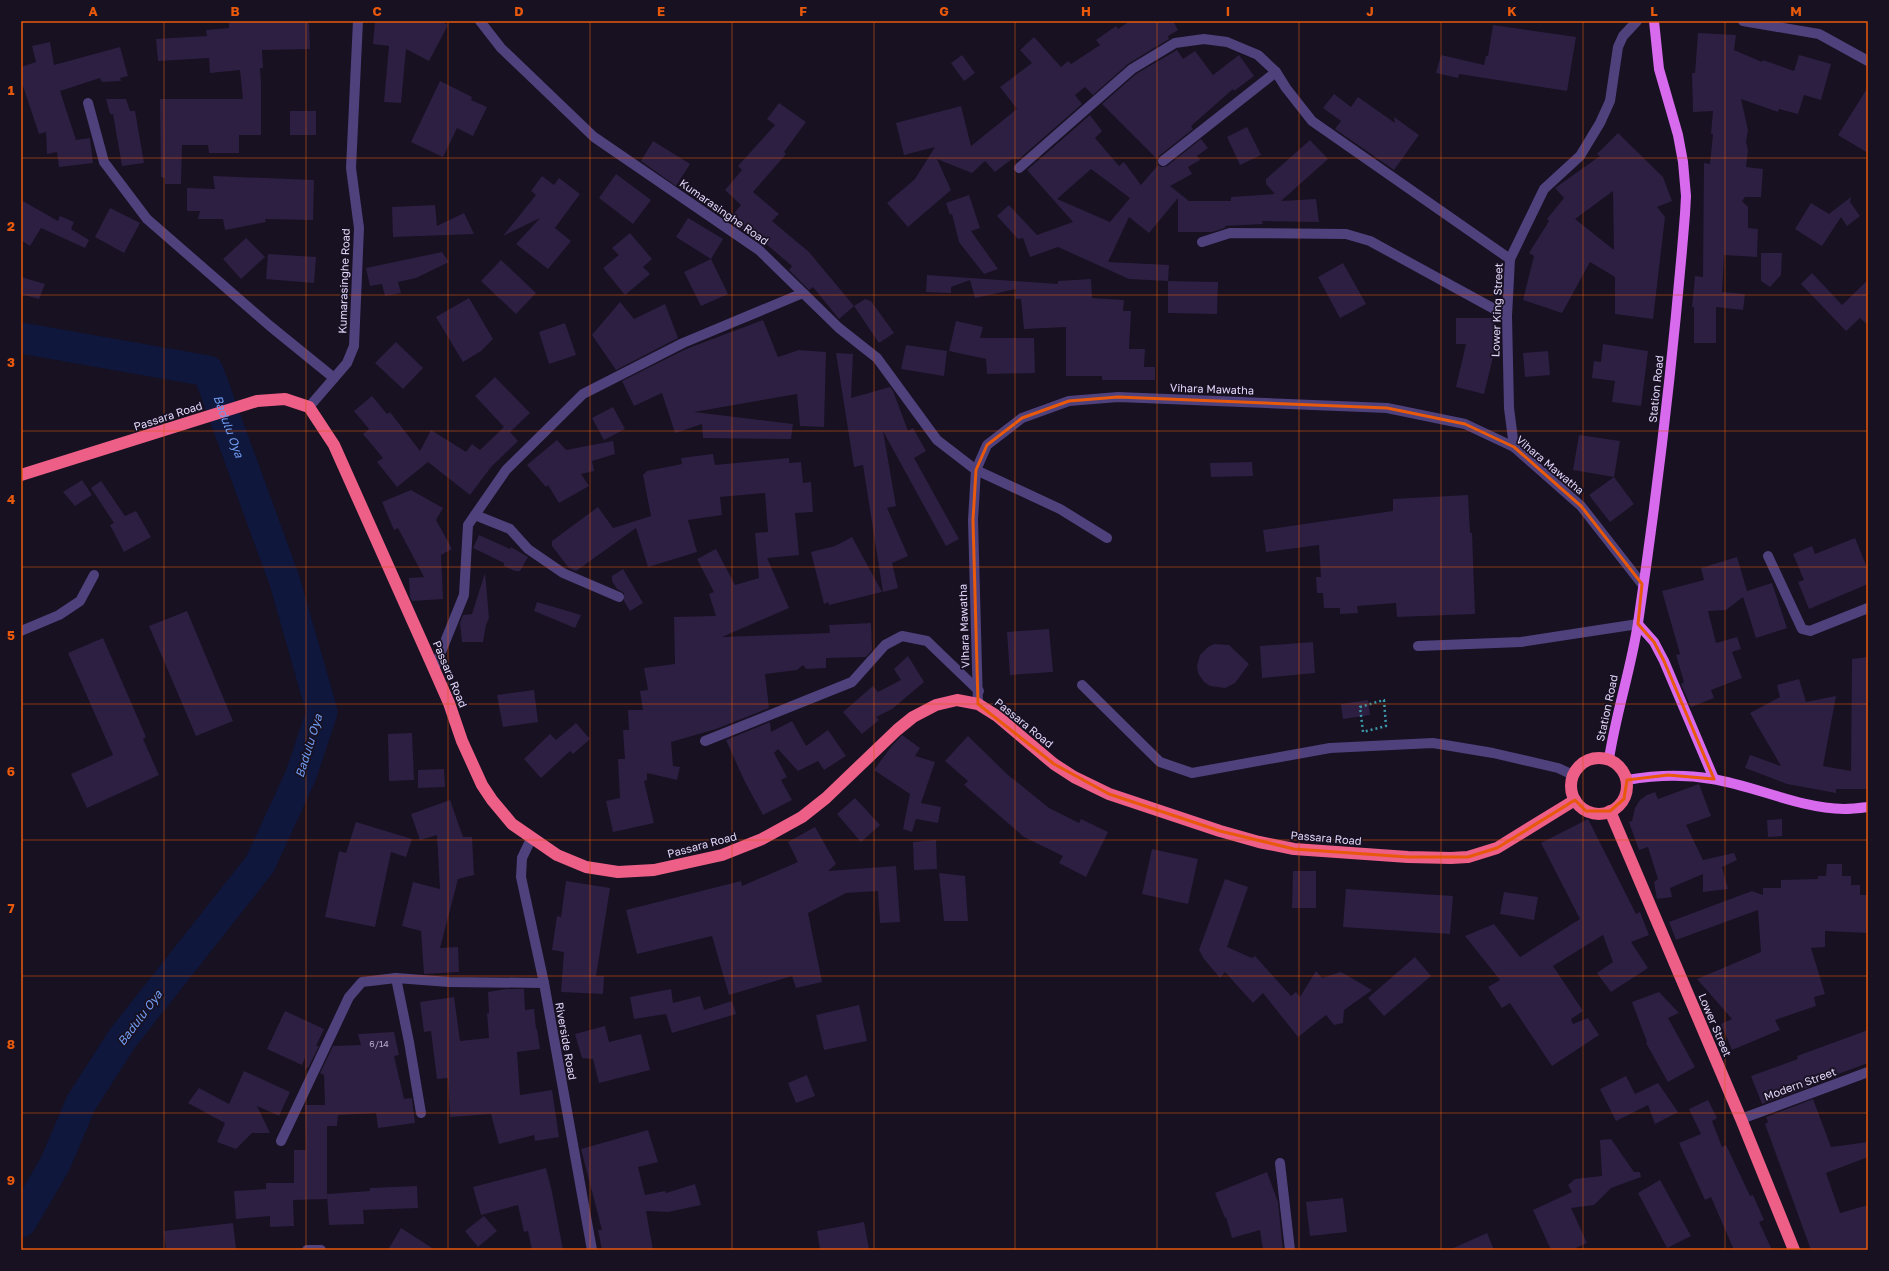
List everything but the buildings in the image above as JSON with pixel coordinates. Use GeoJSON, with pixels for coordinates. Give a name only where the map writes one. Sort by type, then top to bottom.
{"type":"FeatureCollection","features":[{"type":"Feature","properties":{"kind":"highway","name":"Passara Road"},"geometry":{"type":"LineString","coordinates":[[21,475],[257,401],[285,399],[309,407],[334,445],[449,703],[462,741],[482,785],[502,813],[531,838],[569,861],[600,871],[631,872],[654,870],[722,855],[762,839],[802,817],[844,782],[897,730],[936,704],[957,700],[978,704],[997,716],[1038,751],[1074,777],[1109,794],[1220,831],[1259,842],[1294,849],[1408,857],[1468,857],[1497,848],[1575,800]]}},
{"type":"Feature","properties":{"kind":"highway"},"geometry":{"type":"LineString","coordinates":[[1592,758],[1609,759],[1624,771],[1627,780],[1627,790],[1624,799],[1618,807],[1610,812],[1602,814],[1586,811],[1575,800],[1572,792],[1571,783],[1573,775],[1578,768],[1592,758]]}},
{"type":"Feature","properties":{"kind":"highway","name":"Lower Street"},"geometry":{"type":"LineString","coordinates":[[1610,812],[1741,1119],[1794,1250]]}},
{"type":"Feature","properties":{"kind":"main road","name":"Station Road"},"geometry":{"type":"LineString","coordinates":[[1609,759],[1613,734],[1638,624],[1642,584],[1665,423],[1686,196],[1683,162],[1678,135],[1659,69],[1654,21]]}},
{"type":"Feature","properties":{"kind":"main road"},"geometry":{"type":"LineString","coordinates":[[1638,624],[1654,642],[1664,661],[1714,779]]}},
{"type":"Feature","properties":{"kind":"main road"},"geometry":{"type":"LineString","coordinates":[[1627,780],[1668,775],[1714,779],[1817,806],[1844,809],[1868,807]]}},
{"type":"Feature","properties":{"kind":"street","name":"Kumarasinghe Road"},"geometry":{"type":"LineString","coordinates":[[309,407],[347,363],[354,346],[359,228],[351,168],[358,21]]}},
{"type":"Feature","properties":{"kind":"street","name":"Kumarasinghe Road"},"geometry":{"type":"LineString","coordinates":[[480,21],[501,48],[594,137],[759,250],[840,328],[877,358],[937,440],[976,470],[1060,509],[1107,538]]}},
{"type":"Feature","properties":{"kind":"street","name":"Lower King Street"},"geometry":{"type":"LineString","coordinates":[[1514,447],[1509,408],[1507,316],[1510,259],[1544,189],[1580,156],[1600,123],[1610,101],[1618,47],[1623,36],[1637,21]]}},
{"type":"Feature","properties":{"kind":"street"},"geometry":{"type":"LineString","coordinates":[[1743,21],[1819,34],[1868,61]]}},
{"type":"Feature","properties":{"kind":"street"},"geometry":{"type":"LineString","coordinates":[[1019,168],[1132,69],[1175,43],[1204,39],[1227,42],[1258,55],[1276,72],[1286,88],[1312,121],[1510,259]]}},
{"type":"Feature","properties":{"kind":"street"},"geometry":{"type":"LineString","coordinates":[[1163,161],[1276,72]]}},
{"type":"Feature","properties":{"kind":"street"},"geometry":{"type":"LineString","coordinates":[[88,103],[104,162],[147,219],[270,326],[334,378]]}},
{"type":"Feature","properties":{"kind":"street"},"geometry":{"type":"LineString","coordinates":[[1202,242],[1230,233],[1346,234],[1370,241],[1507,316]]}},
{"type":"Feature","properties":{"kind":"street"},"geometry":{"type":"LineString","coordinates":[[434,669],[464,594],[468,525],[506,470],[583,394],[683,344],[803,293]]}},
{"type":"Feature","properties":{"kind":"street","name":"Vihara Mawatha"},"geometry":{"type":"LineString","coordinates":[[978,704],[973,520],[976,470],[987,445],[1022,418],[1069,401],[1118,397],[1387,408],[1465,424],[1514,447],[1581,506],[1642,584]]}},
{"type":"Feature","properties":{"kind":"street"},"geometry":{"type":"LineString","coordinates":[[475,515],[510,529],[528,549],[562,573],[619,598]]}},
{"type":"Feature","properties":{"kind":"street"},"geometry":{"type":"LineString","coordinates":[[1768,556],[1802,629],[1810,631],[1868,608]]}},
{"type":"Feature","properties":{"kind":"street"},"geometry":{"type":"LineString","coordinates":[[21,631],[59,615],[80,601],[94,575]]}},
{"type":"Feature","properties":{"kind":"street"},"geometry":{"type":"LineString","coordinates":[[1418,646],[1521,642],[1638,624]]}},
{"type":"Feature","properties":{"kind":"street"},"geometry":{"type":"LineString","coordinates":[[705,741],[852,682],[885,645],[902,636],[927,641],[978,691]]}},
{"type":"Feature","properties":{"kind":"street"},"geometry":{"type":"LineString","coordinates":[[1082,685],[1160,762],[1192,773],[1330,748],[1434,743],[1507,756],[1558,768],[1573,775]]}},
{"type":"Feature","properties":{"kind":"street","name":"Riverside Road"},"geometry":{"type":"LineString","coordinates":[[531,838],[522,858],[521,877],[544,984],[592,1250]]}},
{"type":"Feature","properties":{"kind":"street"},"geometry":{"type":"LineString","coordinates":[[281,1141],[349,997],[362,982],[396,978],[449,982],[544,984]]}},
{"type":"Feature","properties":{"kind":"street"},"geometry":{"type":"LineString","coordinates":[[396,978],[421,1113]]}},
{"type":"Feature","properties":{"kind":"street","name":"Modern Street"},"geometry":{"type":"LineString","coordinates":[[1741,1119],[1868,1072]]}},
{"type":"Feature","properties":{"kind":"street"},"geometry":{"type":"LineString","coordinates":[[1280,1163],[1290,1250]]}},
{"type":"Feature","properties":{"kind":"street"},"geometry":{"type":"LineString","coordinates":[[306,1250],[321,1250]]}},
{"type":"Feature","properties":{"kind":"path"},"geometry":{"type":"LineString","coordinates":[[1384,700],[1386,726],[1363,732],[1360,707],[1384,700]]}},
{"type":"Feature","properties":{"kind":"highlighted area"},"geometry":{"type":"Polygon","coordinates":[[[1118,397],[1387,408],[1465,424],[1514,447],[1581,506],[1642,584],[1638,624],[1654,642],[1664,661],[1714,779],[1668,775],[1627,780],[1624,799],[1610,811],[1586,811],[1575,800],[1497,848],[1468,857],[1408,857],[1294,849],[1220,831],[1109,794],[1054,764],[978,704],[973,520],[976,470],[987,445],[1022,418],[1069,401],[1118,397]]]}},
{"type":"Feature","properties":{"kind":"waterway","name":"Badulu Oya"},"geometry":{"type":"LineString","coordinates":[[21,338],[208,371],[285,582],[322,712],[301,775],[260,864],[122,1039],[81,1103],[55,1164],[21,1222]]}}]}
